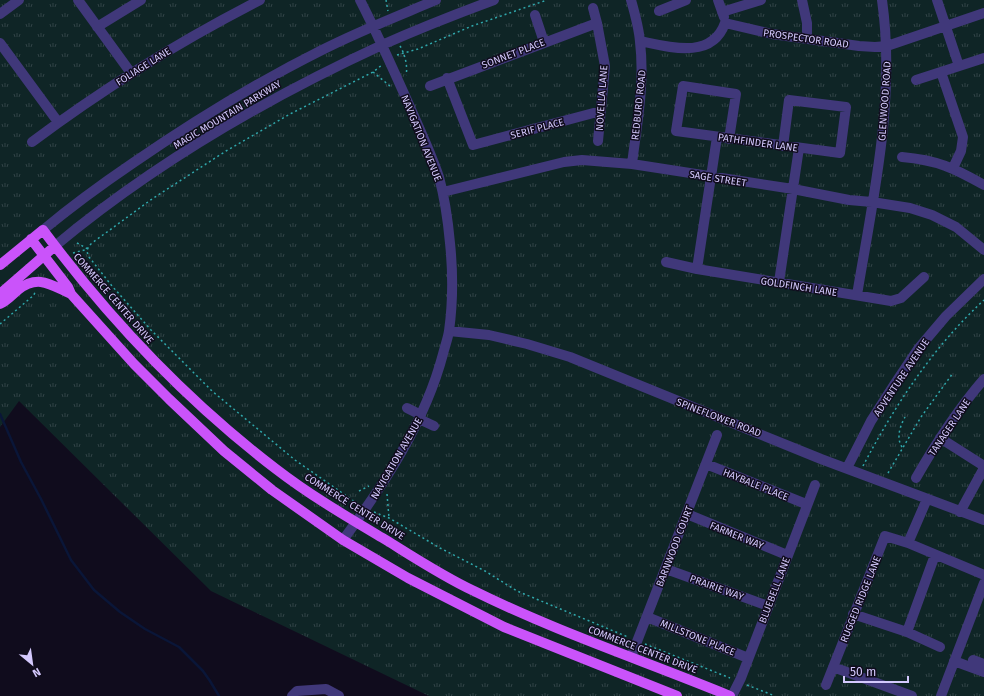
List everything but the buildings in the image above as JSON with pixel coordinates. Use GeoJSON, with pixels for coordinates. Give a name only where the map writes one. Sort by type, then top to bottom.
{"type":"FeatureCollection","features":[{"type":"Feature","properties":{"kind":"main road","name":"MAGIC MOUNTAIN PARKWAY"},"geometry":{"type":"LineString","coordinates":[[0,265],[43,230]]}},
{"type":"Feature","properties":{"kind":"main road","name":"COMMERCE CENTER DRIVE"},"geometry":{"type":"LineString","coordinates":[[43,230],[102,305],[142,349],[190,397],[276,470],[315,497],[472,590],[546,623],[731,696]]}},
{"type":"Feature","properties":{"kind":"main road"},"geometry":{"type":"LineString","coordinates":[[31,239],[68,287],[71,294],[134,364],[224,451],[272,490],[344,540],[408,578],[504,627],[677,696]]}},
{"type":"Feature","properties":{"kind":"main road","name":"MAGIC MOUNTAIN PARKWAY"},"geometry":{"type":"LineString","coordinates":[[0,294],[55,246]]}},
{"type":"Feature","properties":{"kind":"main road"},"geometry":{"type":"LineString","coordinates":[[0,304],[27,285],[39,282],[54,285],[71,294]]}},
{"type":"Feature","properties":{"kind":"street"},"geometry":{"type":"LineString","coordinates":[[0,14],[19,0]]}},
{"type":"Feature","properties":{"kind":"street"},"geometry":{"type":"LineString","coordinates":[[78,0],[131,74]]}},
{"type":"Feature","properties":{"kind":"street"},"geometry":{"type":"LineString","coordinates":[[97,27],[140,0]]}},
{"type":"Feature","properties":{"kind":"street","name":"FOLIAGE LANE"},"geometry":{"type":"LineString","coordinates":[[32,142],[58,122],[187,39],[260,0]]}},
{"type":"Feature","properties":{"kind":"street","name":"NAVIGATION AVENUE"},"geometry":{"type":"LineString","coordinates":[[344,540],[397,459],[420,417],[437,376],[449,331],[452,264],[443,192],[432,159],[382,45],[360,0]]}},
{"type":"Feature","properties":{"kind":"street","name":"MAGIC MOUNTAIN PARKWAY"},"geometry":{"type":"LineString","coordinates":[[43,230],[106,182],[203,117],[278,73],[373,26],[436,0]]}},
{"type":"Feature","properties":{"kind":"street","name":"MAGIC MOUNTAIN PARKWAY"},"geometry":{"type":"LineString","coordinates":[[55,246],[113,201],[159,169],[256,109],[316,77],[382,45],[494,0]]}},
{"type":"Feature","properties":{"kind":"street","name":"REDBURD ROAD"},"geometry":{"type":"LineString","coordinates":[[631,0],[640,41],[642,81],[632,164]]}},
{"type":"Feature","properties":{"kind":"street"},"geometry":{"type":"LineString","coordinates":[[659,11],[686,0]]}},
{"type":"Feature","properties":{"kind":"street"},"geometry":{"type":"LineString","coordinates":[[640,41],[673,48],[690,49],[712,42],[723,31],[725,23],[718,0]]}},
{"type":"Feature","properties":{"kind":"street"},"geometry":{"type":"LineString","coordinates":[[722,12],[761,0]]}},
{"type":"Feature","properties":{"kind":"street"},"geometry":{"type":"LineString","coordinates":[[802,0],[807,38]]}},
{"type":"Feature","properties":{"kind":"street","name":"GLENWOOD ROAD"},"geometry":{"type":"LineString","coordinates":[[857,295],[880,156],[884,116],[887,79],[887,46],[882,0]]}},
{"type":"Feature","properties":{"kind":"street"},"geometry":{"type":"LineString","coordinates":[[937,0],[959,66]]}},
{"type":"Feature","properties":{"kind":"street","name":"NOVELLA LANE"},"geometry":{"type":"LineString","coordinates":[[593,8],[604,66],[598,141]]}},
{"type":"Feature","properties":{"kind":"street","name":"PROSPECTOR ROAD"},"geometry":{"type":"LineString","coordinates":[[725,23],[772,34],[875,47],[887,46],[984,13]]}},
{"type":"Feature","properties":{"kind":"street"},"geometry":{"type":"LineString","coordinates":[[535,15],[544,42]]}},
{"type":"Feature","properties":{"kind":"street","name":"SONNET PLACE"},"geometry":{"type":"LineString","coordinates":[[430,86],[597,23]]}},
{"type":"Feature","properties":{"kind":"street"},"geometry":{"type":"LineString","coordinates":[[0,43],[58,122]]}},
{"type":"Feature","properties":{"kind":"street"},"geometry":{"type":"LineString","coordinates":[[916,80],[984,58]]}},
{"type":"Feature","properties":{"kind":"street"},"geometry":{"type":"LineString","coordinates":[[941,72],[963,137],[960,151],[953,168]]}},
{"type":"Feature","properties":{"kind":"street","name":"SERIF PLACE"},"geometry":{"type":"LineString","coordinates":[[448,78],[473,145],[601,111]]}},
{"type":"Feature","properties":{"kind":"street","name":"PATHFINDER LANE"},"geometry":{"type":"LineString","coordinates":[[729,139],[736,94],[683,86],[676,131],[729,139],[783,146],[840,153],[846,107],[789,100],[783,146]]}},
{"type":"Feature","properties":{"kind":"street"},"geometry":{"type":"LineString","coordinates":[[697,269],[717,137]]}},
{"type":"Feature","properties":{"kind":"street"},"geometry":{"type":"LineString","coordinates":[[779,282],[799,148]]}},
{"type":"Feature","properties":{"kind":"street"},"geometry":{"type":"LineString","coordinates":[[902,157],[921,159],[942,164],[953,168],[984,185]]}},
{"type":"Feature","properties":{"kind":"street","name":"SAGE STREET"},"geometry":{"type":"LineString","coordinates":[[443,192],[564,162],[582,160],[632,164],[793,189],[849,200],[910,208],[932,215],[956,227],[984,250]]}},
{"type":"Feature","properties":{"kind":"street","name":"GOLDFINCH LANE"},"geometry":{"type":"LineString","coordinates":[[666,262],[697,269],[896,301],[924,277]]}},
{"type":"Feature","properties":{"kind":"street","name":"ADVENTURE AVENUE"},"geometry":{"type":"LineString","coordinates":[[847,468],[871,421],[918,349],[946,316],[984,278]]}},
{"type":"Feature","properties":{"kind":"street","name":"SPINEFLOWER ROAD"},"geometry":{"type":"LineString","coordinates":[[449,331],[489,335],[527,344],[570,357],[698,410],[984,520]]}},
{"type":"Feature","properties":{"kind":"street","name":"TANAGER LANE"},"geometry":{"type":"LineString","coordinates":[[916,478],[940,438],[984,379]]}},
{"type":"Feature","properties":{"kind":"street"},"geometry":{"type":"LineString","coordinates":[[407,408],[434,426]]}},
{"type":"Feature","properties":{"kind":"street","name":"BARNWOOD COURT"},"geometry":{"type":"LineString","coordinates":[[631,657],[717,435]]}},
{"type":"Feature","properties":{"kind":"street"},"geometry":{"type":"LineString","coordinates":[[940,438],[984,467],[960,512]]}},
{"type":"Feature","properties":{"kind":"street","name":"HAYBALE PLACE"},"geometry":{"type":"LineString","coordinates":[[706,464],[806,504]]}},
{"type":"Feature","properties":{"kind":"street","name":"BLUEBELL LANE"},"geometry":{"type":"LineString","coordinates":[[731,696],[739,682],[806,504],[815,485]]}},
{"type":"Feature","properties":{"kind":"street"},"geometry":{"type":"LineString","coordinates":[[927,499],[908,543],[984,575]]}},
{"type":"Feature","properties":{"kind":"street","name":"FARMER WAY"},"geometry":{"type":"LineString","coordinates":[[687,514],[787,555]]}},
{"type":"Feature","properties":{"kind":"street","name":"RUGGED RIDGE LANE"},"geometry":{"type":"LineString","coordinates":[[826,685],[885,536],[908,543]]}},
{"type":"Feature","properties":{"kind":"street"},"geometry":{"type":"LineString","coordinates":[[907,632],[935,554]]}},
{"type":"Feature","properties":{"kind":"street","name":"PRAIRIE WAY"},"geometry":{"type":"LineString","coordinates":[[666,569],[768,606]]}},
{"type":"Feature","properties":{"kind":"street"},"geometry":{"type":"LineString","coordinates":[[941,696],[984,583]]}},
{"type":"Feature","properties":{"kind":"street"},"geometry":{"type":"LineString","coordinates":[[854,614],[907,632],[940,647]]}},
{"type":"Feature","properties":{"kind":"street","name":"MILLSTONE PLACE"},"geometry":{"type":"LineString","coordinates":[[647,617],[748,658]]}},
{"type":"Feature","properties":{"kind":"street"},"geometry":{"type":"LineString","coordinates":[[973,660],[984,664]]}},
{"type":"Feature","properties":{"kind":"street"},"geometry":{"type":"LineString","coordinates":[[954,661],[984,672]]}},
{"type":"Feature","properties":{"kind":"street"},"geometry":{"type":"LineString","coordinates":[[833,667],[912,696]]}},
{"type":"Feature","properties":{"kind":"street"},"geometry":{"type":"LineString","coordinates":[[292,696],[297,691],[326,689],[339,696]]}},
{"type":"Feature","properties":{"kind":"path"},"geometry":{"type":"LineString","coordinates":[[386,0],[388,10]]}},
{"type":"Feature","properties":{"kind":"path"},"geometry":{"type":"LineString","coordinates":[[396,55],[418,49],[472,26],[547,0]]}},
{"type":"Feature","properties":{"kind":"path"},"geometry":{"type":"LineString","coordinates":[[400,46],[404,53],[407,72]]}},
{"type":"Feature","properties":{"kind":"path"},"geometry":{"type":"LineString","coordinates":[[354,502],[295,460],[212,390],[180,360],[132,309],[89,257],[87,252],[92,243],[152,199],[226,151],[290,114],[373,72],[381,65]]}},
{"type":"Feature","properties":{"kind":"path"},"geometry":{"type":"LineString","coordinates":[[373,72],[385,83]]}},
{"type":"Feature","properties":{"kind":"path"},"geometry":{"type":"LineString","coordinates":[[77,243],[88,249]]}},
{"type":"Feature","properties":{"kind":"path"},"geometry":{"type":"LineString","coordinates":[[74,252],[88,249]]}},
{"type":"Feature","properties":{"kind":"path"},"geometry":{"type":"LineString","coordinates":[[0,324],[36,292]]}},
{"type":"Feature","properties":{"kind":"path"},"geometry":{"type":"LineString","coordinates":[[865,463],[892,414],[923,368],[952,333],[984,300]]}},
{"type":"Feature","properties":{"kind":"path"},"geometry":{"type":"LineString","coordinates":[[888,473],[921,417],[953,373]]}},
{"type":"Feature","properties":{"kind":"path"},"geometry":{"type":"LineString","coordinates":[[902,447],[899,430],[904,417]]}},
{"type":"Feature","properties":{"kind":"path"},"geometry":{"type":"LineString","coordinates":[[387,503],[389,518]]}},
{"type":"Feature","properties":{"kind":"path"},"geometry":{"type":"LineString","coordinates":[[378,514],[389,518],[440,548],[485,570],[517,591],[775,696]]}},
{"type":"Feature","properties":{"kind":"green space"},"geometry":{"type":"Polygon","coordinates":[[[0,0],[984,0],[984,696],[429,696],[211,591],[19,401],[0,427],[0,0]]]}},
{"type":"Feature","properties":{"kind":"waterway"},"geometry":{"type":"LineString","coordinates":[[0,414],[21,462],[71,560],[94,590],[120,612],[145,629],[179,647],[203,671],[219,696]]}}]}
